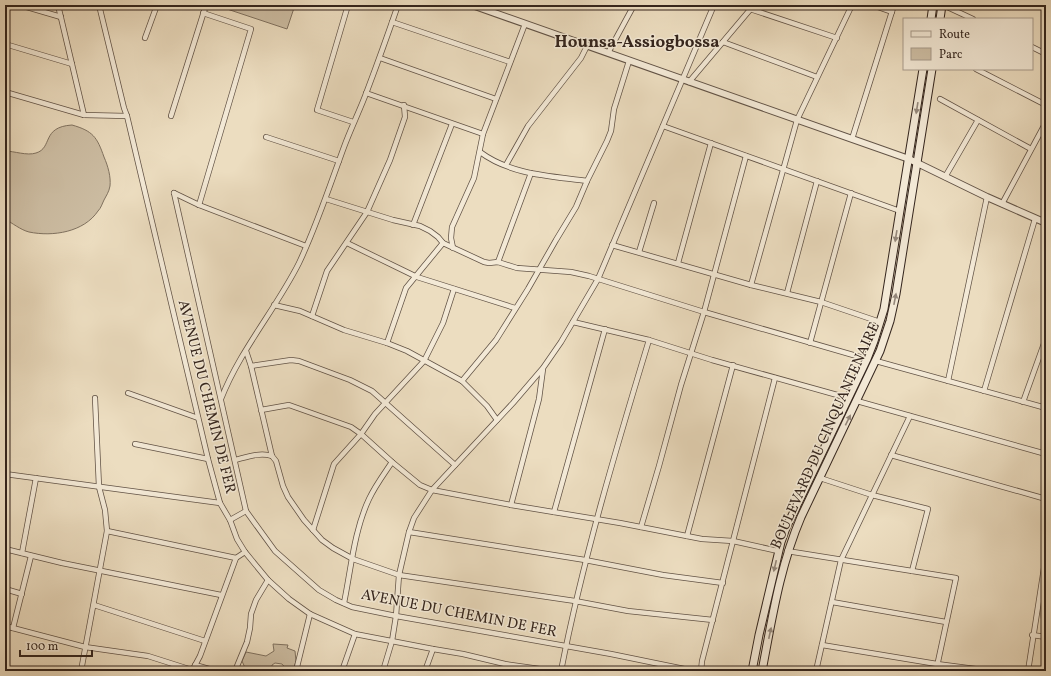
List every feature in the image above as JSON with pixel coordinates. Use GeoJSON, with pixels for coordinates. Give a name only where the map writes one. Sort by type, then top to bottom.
{"type":"FeatureCollection","features":[{"type":"Feature","properties":{"kind":"main road"},"geometry":{"type":"LineString","coordinates":[[931,18],[933,5]]}},
{"type":"Feature","properties":{"kind":"main road"},"geometry":{"type":"LineString","coordinates":[[940,18],[943,5]]}},
{"type":"Feature","properties":{"kind":"main road","name":"BOULEVARD DU CINQUANTENAIRE"},"geometry":{"type":"LineString","coordinates":[[752,671],[778,552],[786,528],[867,359],[880,322],[887,293],[923,70]]}},
{"type":"Feature","properties":{"kind":"main road","name":"BOULEVARD DU CINQUANTENAIRE"},"geometry":{"type":"LineString","coordinates":[[762,671],[787,551],[801,517],[876,361],[893,309],[932,70]]}},
{"type":"Feature","properties":{"kind":"street"},"geometry":{"type":"LineString","coordinates":[[20,5],[61,17]]}},
{"type":"Feature","properties":{"kind":"street"},"geometry":{"type":"LineString","coordinates":[[58,5],[84,115]]}},
{"type":"Feature","properties":{"kind":"street","name":"AVENUE DU CHEMIN DE FER"},"geometry":{"type":"LineString","coordinates":[[99,5],[127,116],[208,459],[220,503],[230,520],[237,539],[245,552],[268,580],[289,600],[310,614],[355,634],[464,654],[505,664],[554,671]]}},
{"type":"Feature","properties":{"kind":"street"},"geometry":{"type":"LineString","coordinates":[[146,38],[157,5]]}},
{"type":"Feature","properties":{"kind":"street"},"geometry":{"type":"LineString","coordinates":[[171,116],[206,5]]}},
{"type":"Feature","properties":{"kind":"street"},"geometry":{"type":"LineString","coordinates":[[348,5],[317,110],[353,122]]}},
{"type":"Feature","properties":{"kind":"street"},"geometry":{"type":"LineString","coordinates":[[221,399],[224,390],[246,351],[300,261],[326,199],[353,122],[380,58],[398,5]]}},
{"type":"Feature","properties":{"kind":"street"},"geometry":{"type":"LineString","coordinates":[[472,5],[489,8],[525,24],[908,159],[1035,219],[1045,221]]}},
{"type":"Feature","properties":{"kind":"street"},"geometry":{"type":"LineString","coordinates":[[608,53],[634,5]]}},
{"type":"Feature","properties":{"kind":"street"},"geometry":{"type":"LineString","coordinates":[[383,671],[392,641],[400,574],[409,532],[414,518],[432,490],[543,368],[573,322],[598,279],[714,5]]}},
{"type":"Feature","properties":{"kind":"street"},"geometry":{"type":"LineString","coordinates":[[752,285],[797,120],[852,5]]}},
{"type":"Feature","properties":{"kind":"street"},"geometry":{"type":"LineString","coordinates":[[872,5],[892,12]]}},
{"type":"Feature","properties":{"kind":"street"},"geometry":{"type":"LineString","coordinates":[[852,139],[894,5]]}},
{"type":"Feature","properties":{"kind":"street"},"geometry":{"type":"LineString","coordinates":[[943,5],[971,18]]}},
{"type":"Feature","properties":{"kind":"street"},"geometry":{"type":"LineString","coordinates":[[690,82],[752,7],[837,38]]}},
{"type":"Feature","properties":{"kind":"street"},"geometry":{"type":"LineString","coordinates":[[203,13],[252,29],[199,205],[306,246]]}},
{"type":"Feature","properties":{"kind":"street"},"geometry":{"type":"LineString","coordinates":[[392,22],[510,62]]}},
{"type":"Feature","properties":{"kind":"street"},"geometry":{"type":"LineString","coordinates":[[453,248],[451,238],[452,227],[474,178],[483,134],[525,24]]}},
{"type":"Feature","properties":{"kind":"street"},"geometry":{"type":"LineString","coordinates":[[723,42],[817,77]]}},
{"type":"Feature","properties":{"kind":"street"},"geometry":{"type":"LineString","coordinates":[[5,44],[72,64]]}},
{"type":"Feature","properties":{"kind":"street"},"geometry":{"type":"LineString","coordinates":[[506,165],[528,126],[581,58],[587,46]]}},
{"type":"Feature","properties":{"kind":"street"},"geometry":{"type":"LineString","coordinates":[[1033,48],[1046,54]]}},
{"type":"Feature","properties":{"kind":"street"},"geometry":{"type":"LineString","coordinates":[[380,58],[496,99]]}},
{"type":"Feature","properties":{"kind":"street"},"geometry":{"type":"LineString","coordinates":[[462,381],[496,340],[576,208],[611,131],[614,109],[629,61]]}},
{"type":"Feature","properties":{"kind":"street"},"geometry":{"type":"LineString","coordinates":[[978,70],[1046,105]]}},
{"type":"Feature","properties":{"kind":"street"},"geometry":{"type":"LineString","coordinates":[[5,92],[84,115],[127,116]]}},
{"type":"Feature","properties":{"kind":"street"},"geometry":{"type":"LineString","coordinates":[[366,93],[404,105],[452,124],[483,134]]}},
{"type":"Feature","properties":{"kind":"street"},"geometry":{"type":"LineString","coordinates":[[940,99],[1031,149]]}},
{"type":"Feature","properties":{"kind":"street"},"geometry":{"type":"LineString","coordinates":[[312,316],[327,271],[367,212],[390,160],[405,117],[404,105]]}},
{"type":"Feature","properties":{"kind":"street"},"geometry":{"type":"LineString","coordinates":[[945,177],[978,120]]}},
{"type":"Feature","properties":{"kind":"street"},"geometry":{"type":"LineString","coordinates":[[1002,204],[1046,122]]}},
{"type":"Feature","properties":{"kind":"street"},"geometry":{"type":"LineString","coordinates":[[413,224],[452,124]]}},
{"type":"Feature","properties":{"kind":"street"},"geometry":{"type":"LineString","coordinates":[[663,126],[900,211]]}},
{"type":"Feature","properties":{"kind":"street"},"geometry":{"type":"LineString","coordinates":[[266,137],[339,161]]}},
{"type":"Feature","properties":{"kind":"street"},"geometry":{"type":"LineString","coordinates":[[678,263],[711,143]]}},
{"type":"Feature","properties":{"kind":"street"},"geometry":{"type":"LineString","coordinates":[[480,152],[491,160],[515,170],[531,174],[588,181]]}},
{"type":"Feature","properties":{"kind":"street"},"geometry":{"type":"LineString","coordinates":[[641,527],[681,385],[704,312],[746,156]]}},
{"type":"Feature","properties":{"kind":"street"},"geometry":{"type":"LineString","coordinates":[[498,262],[531,174]]}},
{"type":"Feature","properties":{"kind":"street"},"geometry":{"type":"LineString","coordinates":[[787,293],[817,181]]}},
{"type":"Feature","properties":{"kind":"street"},"geometry":{"type":"LineString","coordinates":[[810,343],[850,193]]}},
{"type":"Feature","properties":{"kind":"street","name":"AVENUE DU CHEMIN DE FER"},"geometry":{"type":"LineString","coordinates":[[199,205],[174,194],[246,511],[275,551],[319,590],[352,607],[694,671]]}},
{"type":"Feature","properties":{"kind":"street"},"geometry":{"type":"LineString","coordinates":[[948,381],[987,197]]}},
{"type":"Feature","properties":{"kind":"street"},"geometry":{"type":"LineString","coordinates":[[326,199],[393,220],[413,224],[430,231],[443,243],[484,262],[498,262],[517,268],[571,272],[867,359]]}},
{"type":"Feature","properties":{"kind":"street"},"geometry":{"type":"LineString","coordinates":[[639,252],[654,203]]}},
{"type":"Feature","properties":{"kind":"street"},"geometry":{"type":"LineString","coordinates":[[984,391],[1035,219]]}},
{"type":"Feature","properties":{"kind":"street"},"geometry":{"type":"LineString","coordinates":[[347,243],[417,276],[515,308]]}},
{"type":"Feature","properties":{"kind":"street"},"geometry":{"type":"LineString","coordinates":[[387,343],[406,288],[443,243]]}},
{"type":"Feature","properties":{"kind":"street"},"geometry":{"type":"LineString","coordinates":[[612,245],[752,285],[821,302],[880,322]]}},
{"type":"Feature","properties":{"kind":"street"},"geometry":{"type":"LineString","coordinates":[[313,530],[334,464],[361,434],[375,414],[424,361],[443,323],[454,289]]}},
{"type":"Feature","properties":{"kind":"street"},"geometry":{"type":"LineString","coordinates":[[274,305],[300,311],[344,330],[387,343],[424,361],[462,381],[487,406],[497,420]]}},
{"type":"Feature","properties":{"kind":"street"},"geometry":{"type":"LineString","coordinates":[[573,322],[649,340],[775,378],[848,398]]}},
{"type":"Feature","properties":{"kind":"street"},"geometry":{"type":"LineString","coordinates":[[554,512],[605,329]]}},
{"type":"Feature","properties":{"kind":"street"},"geometry":{"type":"LineString","coordinates":[[1023,402],[1046,338]]}},
{"type":"Feature","properties":{"kind":"street"},"geometry":{"type":"LineString","coordinates":[[561,671],[585,560],[649,340]]}},
{"type":"Feature","properties":{"kind":"street"},"geometry":{"type":"LineString","coordinates":[[246,351],[251,366],[272,456],[276,462],[283,486],[288,497],[304,520],[322,540],[333,548],[353,559],[400,574],[628,610],[713,620]]}},
{"type":"Feature","properties":{"kind":"street"},"geometry":{"type":"LineString","coordinates":[[251,366],[291,360],[299,361],[372,390],[455,465]]}},
{"type":"Feature","properties":{"kind":"street"},"geometry":{"type":"LineString","coordinates":[[876,361],[1046,408]]}},
{"type":"Feature","properties":{"kind":"street"},"geometry":{"type":"LineString","coordinates":[[686,536],[732,365]]}},
{"type":"Feature","properties":{"kind":"street"},"geometry":{"type":"LineString","coordinates":[[511,505],[539,399],[543,368]]}},
{"type":"Feature","properties":{"kind":"street"},"geometry":{"type":"LineString","coordinates":[[701,671],[702,661],[775,378]]}},
{"type":"Feature","properties":{"kind":"street"},"geometry":{"type":"LineString","coordinates":[[128,393],[198,418]]}},
{"type":"Feature","properties":{"kind":"street"},"geometry":{"type":"LineString","coordinates":[[81,671],[107,531],[105,510],[100,487],[95,398]]}},
{"type":"Feature","properties":{"kind":"street"},"geometry":{"type":"LineString","coordinates":[[857,401],[1046,454]]}},
{"type":"Feature","properties":{"kind":"street"},"geometry":{"type":"LineString","coordinates":[[261,410],[289,405],[351,427],[420,485],[432,490],[702,539],[733,541],[778,552]]}},
{"type":"Feature","properties":{"kind":"street"},"geometry":{"type":"LineString","coordinates":[[816,671],[841,560],[910,416]]}},
{"type":"Feature","properties":{"kind":"street"},"geometry":{"type":"LineString","coordinates":[[135,444],[208,459]]}},
{"type":"Feature","properties":{"kind":"street"},"geometry":{"type":"LineString","coordinates":[[235,460],[261,454],[272,456]]}},
{"type":"Feature","properties":{"kind":"street"},"geometry":{"type":"LineString","coordinates":[[891,455],[1046,499]]}},
{"type":"Feature","properties":{"kind":"street"},"geometry":{"type":"LineString","coordinates":[[344,604],[361,521],[369,499],[392,462]]}},
{"type":"Feature","properties":{"kind":"street"},"geometry":{"type":"LineString","coordinates":[[5,474],[220,503]]}},
{"type":"Feature","properties":{"kind":"street"},"geometry":{"type":"LineString","coordinates":[[22,553],[36,478]]}},
{"type":"Feature","properties":{"kind":"street"},"geometry":{"type":"LineString","coordinates":[[820,478],[872,496],[928,509],[912,571]]}},
{"type":"Feature","properties":{"kind":"street"},"geometry":{"type":"LineString","coordinates":[[230,520],[246,511]]}},
{"type":"Feature","properties":{"kind":"street"},"geometry":{"type":"LineString","coordinates":[[107,531],[236,558]]}},
{"type":"Feature","properties":{"kind":"street"},"geometry":{"type":"LineString","coordinates":[[409,532],[585,560],[663,575],[723,583]]}},
{"type":"Feature","properties":{"kind":"street"},"geometry":{"type":"LineString","coordinates":[[5,549],[31,556],[222,595]]}},
{"type":"Feature","properties":{"kind":"street"},"geometry":{"type":"LineString","coordinates":[[787,551],[956,578],[936,671]]}},
{"type":"Feature","properties":{"kind":"street"},"geometry":{"type":"LineString","coordinates":[[193,669],[236,558],[245,552]]}},
{"type":"Feature","properties":{"kind":"street"},"geometry":{"type":"LineString","coordinates":[[1028,671],[1032,635],[1046,555]]}},
{"type":"Feature","properties":{"kind":"street"},"geometry":{"type":"LineString","coordinates":[[13,628],[31,556]]}},
{"type":"Feature","properties":{"kind":"street"},"geometry":{"type":"LineString","coordinates":[[235,671],[246,642],[256,600],[268,580]]}},
{"type":"Feature","properties":{"kind":"street"},"geometry":{"type":"LineString","coordinates":[[5,589],[22,594]]}},
{"type":"Feature","properties":{"kind":"street"},"geometry":{"type":"LineString","coordinates":[[832,602],[946,622]]}},
{"type":"Feature","properties":{"kind":"street"},"geometry":{"type":"LineString","coordinates":[[94,605],[205,641]]}},
{"type":"Feature","properties":{"kind":"street"},"geometry":{"type":"LineString","coordinates":[[296,671],[310,614]]}},
{"type":"Feature","properties":{"kind":"street"},"geometry":{"type":"LineString","coordinates":[[5,626],[85,646],[148,656],[193,669],[216,671]]}},
{"type":"Feature","properties":{"kind":"street"},"geometry":{"type":"LineString","coordinates":[[342,671],[355,634]]}},
{"type":"Feature","properties":{"kind":"street"},"geometry":{"type":"LineString","coordinates":[[1032,635],[1046,637]]}},
{"type":"Feature","properties":{"kind":"street"},"geometry":{"type":"LineString","coordinates":[[822,645],[937,664],[991,671]]}},
{"type":"Feature","properties":{"kind":"street"},"geometry":{"type":"LineString","coordinates":[[425,671],[433,649]]}},
{"type":"Feature","properties":{"kind":"green space"},"geometry":{"type":"Polygon","coordinates":[[[215,5],[295,5],[287,29],[215,5]]]}},
{"type":"Feature","properties":{"kind":"green space"},"geometry":{"type":"Polygon","coordinates":[[[72,125],[90,132],[99,144],[110,175],[109,190],[100,209],[85,224],[67,231],[48,234],[23,230],[5,219],[5,151],[29,154],[36,153],[44,147],[51,133],[62,127],[72,125]]]}},
{"type":"Feature","properties":{"kind":"green space"},"geometry":{"type":"Polygon","coordinates":[[[1046,598],[1046,634],[1043,626],[1041,610],[1043,601],[1046,598]]]}},
{"type":"Feature","properties":{"kind":"green space"},"geometry":{"type":"Polygon","coordinates":[[[273,644],[288,645],[287,648],[295,651],[296,661],[293,671],[288,671],[282,664],[275,663],[272,665],[272,671],[246,670],[242,661],[246,652],[266,656],[274,651],[273,644]]]}},
{"type":"Feature","properties":{"kind":"district","name":"Hounsa-Assiogbossa"},"geometry":{"type":"Point","coordinates":[637,42]}}]}
